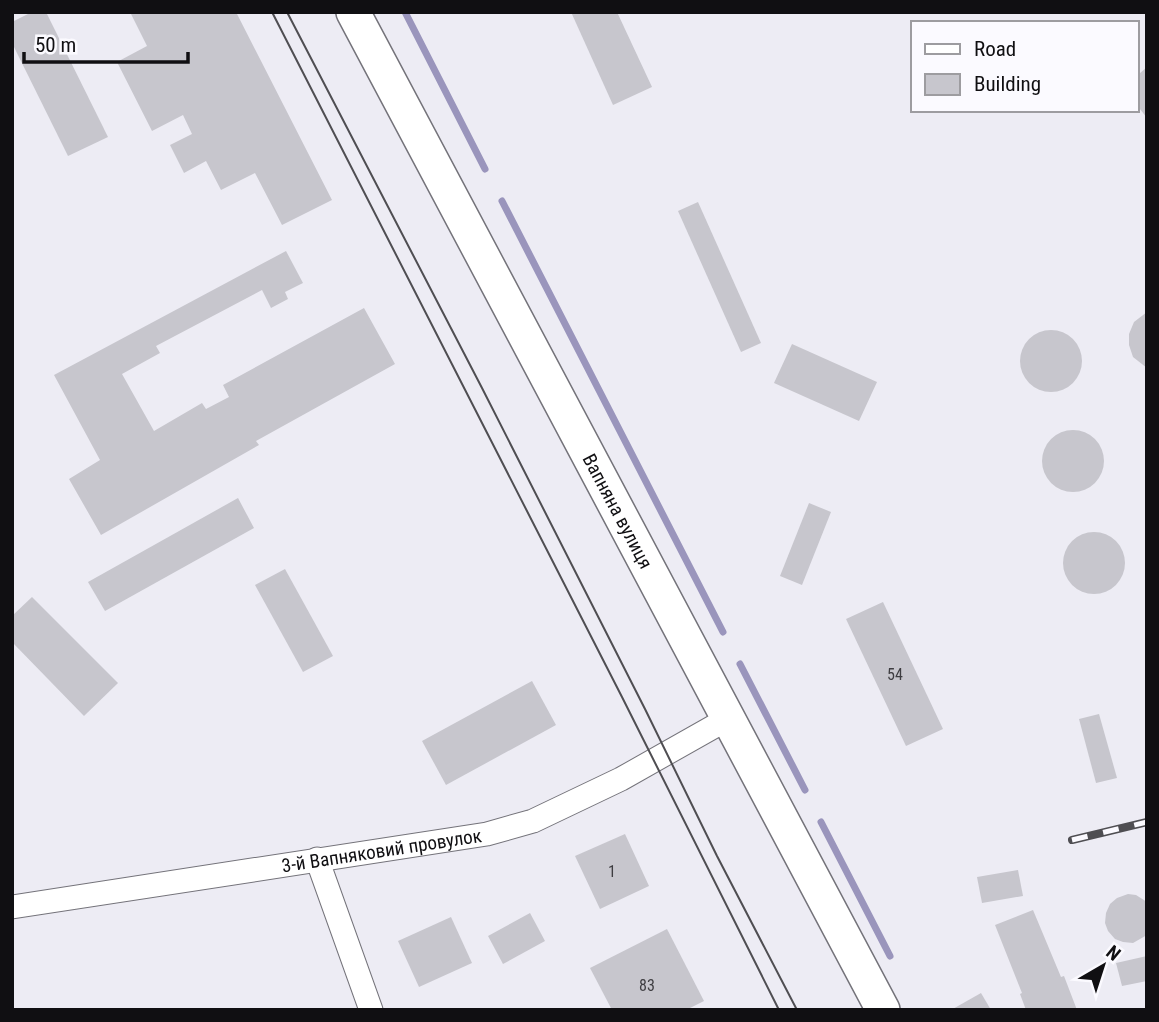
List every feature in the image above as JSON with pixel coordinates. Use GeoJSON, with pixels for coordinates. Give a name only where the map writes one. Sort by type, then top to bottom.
{"type":"FeatureCollection","features":[{"type":"Feature","properties":{"kind":"street","name":"Вапняна вулиця"},"geometry":{"type":"LineString","coordinates":[[353,12],[883,1010]]}},
{"type":"Feature","properties":{"kind":"street","name":"3-й Вапняковий провулок"},"geometry":{"type":"LineString","coordinates":[[12,907],[487,834],[533,821],[621,779],[729,718]]}},
{"type":"Feature","properties":{"kind":"street"},"geometry":{"type":"LineString","coordinates":[[317,859],[371,1010]]}},
{"type":"Feature","properties":{"kind":"building"},"geometry":{"type":"Polygon","coordinates":[[[32,12],[46,12],[108,137],[68,156],[12,43],[12,22],[32,12]]]}},
{"type":"Feature","properties":{"kind":"building"},"geometry":{"type":"Polygon","coordinates":[[[130,12],[236,12],[332,200],[282,225],[255,173],[221,190],[206,161],[184,173],[170,145],[192,134],[183,115],[152,131],[117,62],[147,46],[130,12]]]}},
{"type":"Feature","properties":{"kind":"building"},"geometry":{"type":"Polygon","coordinates":[[[571,12],[617,12],[652,87],[613,105],[571,12]]]}},
{"type":"Feature","properties":{"kind":"building"},"geometry":{"type":"Polygon","coordinates":[[[1147,67],[1147,118],[1138,107],[1139,74],[1147,67]]]}},
{"type":"Feature","properties":{"kind":"building"},"geometry":{"type":"Polygon","coordinates":[[[698,202],[761,343],[741,352],[678,211],[698,202]]]}},
{"type":"Feature","properties":{"kind":"building"},"geometry":{"type":"Polygon","coordinates":[[[286,251],[303,283],[285,292],[288,299],[271,308],[262,290],[156,346],[160,353],[122,374],[154,431],[202,403],[206,409],[229,397],[223,385],[364,308],[395,364],[256,441],[259,445],[101,535],[69,479],[100,460],[54,375],[286,251]]]}},
{"type":"Feature","properties":{"kind":"building"},"geometry":{"type":"Polygon","coordinates":[[[1147,312],[1147,368],[1133,357],[1129,334],[1134,322],[1147,312]]]}},
{"type":"Feature","properties":{"kind":"building"},"geometry":{"type":"Polygon","coordinates":[[[1045,330],[1057,330],[1073,339],[1080,349],[1080,373],[1073,383],[1057,392],[1045,392],[1034,387],[1025,378],[1020,367],[1020,355],[1025,344],[1034,335],[1045,330]]]}},
{"type":"Feature","properties":{"kind":"building"},"geometry":{"type":"Polygon","coordinates":[[[792,344],[877,382],[859,421],[774,383],[792,344]]]}},
{"type":"Feature","properties":{"kind":"building"},"geometry":{"type":"Polygon","coordinates":[[[1067,430],[1079,430],[1095,439],[1102,449],[1102,473],[1095,483],[1079,492],[1067,492],[1056,487],[1047,478],[1042,467],[1042,455],[1047,444],[1056,435],[1067,430]]]}},
{"type":"Feature","properties":{"kind":"building"},"geometry":{"type":"Polygon","coordinates":[[[238,498],[254,528],[105,611],[88,582],[238,498]]]}},
{"type":"Feature","properties":{"kind":"building"},"geometry":{"type":"Polygon","coordinates":[[[809,503],[831,512],[802,585],[780,576],[809,503]]]}},
{"type":"Feature","properties":{"kind":"building"},"geometry":{"type":"Polygon","coordinates":[[[1088,532],[1100,532],[1116,541],[1123,551],[1123,575],[1116,585],[1100,594],[1088,594],[1077,589],[1068,580],[1063,569],[1063,557],[1068,546],[1077,537],[1088,532]]]}},
{"type":"Feature","properties":{"kind":"building"},"geometry":{"type":"Polygon","coordinates":[[[285,569],[333,656],[303,672],[255,585],[285,569]]]}},
{"type":"Feature","properties":{"kind":"building"},"geometry":{"type":"Polygon","coordinates":[[[32,597],[118,683],[84,716],[12,642],[12,616],[32,597]]]}},
{"type":"Feature","properties":{"kind":"building"},"geometry":{"type":"Polygon","coordinates":[[[883,602],[943,729],[906,746],[846,619],[883,602]]]}},
{"type":"Feature","properties":{"kind":"building"},"geometry":{"type":"Polygon","coordinates":[[[532,681],[556,725],[446,785],[422,741],[532,681]]]}},
{"type":"Feature","properties":{"kind":"building"},"geometry":{"type":"Polygon","coordinates":[[[1099,714],[1117,778],[1096,783],[1079,719],[1099,714]]]}},
{"type":"Feature","properties":{"kind":"building"},"geometry":{"type":"Polygon","coordinates":[[[625,834],[649,886],[600,909],[575,856],[625,834]]]}},
{"type":"Feature","properties":{"kind":"building"},"geometry":{"type":"Polygon","coordinates":[[[1018,870],[1023,896],[982,903],[977,877],[1018,870]]]}},
{"type":"Feature","properties":{"kind":"building"},"geometry":{"type":"Polygon","coordinates":[[[1128,894],[1136,895],[1147,902],[1147,935],[1133,943],[1115,939],[1105,923],[1110,904],[1128,894]]]}},
{"type":"Feature","properties":{"kind":"building"},"geometry":{"type":"Polygon","coordinates":[[[1033,910],[1077,1010],[1026,1010],[995,925],[1033,910]]]}},
{"type":"Feature","properties":{"kind":"building"},"geometry":{"type":"Polygon","coordinates":[[[530,913],[545,941],[503,964],[488,936],[530,913]]]}},
{"type":"Feature","properties":{"kind":"building"},"geometry":{"type":"Polygon","coordinates":[[[451,917],[472,963],[419,987],[398,941],[451,917]]]}},
{"type":"Feature","properties":{"kind":"building"},"geometry":{"type":"Polygon","coordinates":[[[667,929],[704,1001],[686,1010],[612,1010],[590,968],[667,929]]]}},
{"type":"Feature","properties":{"kind":"building"},"geometry":{"type":"Polygon","coordinates":[[[1147,956],[1147,981],[1122,986],[1116,963],[1147,956]]]}},
{"type":"Feature","properties":{"kind":"building"},"geometry":{"type":"Polygon","coordinates":[[[981,993],[991,1010],[951,1010],[981,993]]]}},
{"type":"Feature","properties":{"kind":"waterway"},"geometry":{"type":"LineString","coordinates":[[405,12],[485,169]]}},
{"type":"Feature","properties":{"kind":"waterway"},"geometry":{"type":"LineString","coordinates":[[502,201],[723,632]]}},
{"type":"Feature","properties":{"kind":"waterway"},"geometry":{"type":"LineString","coordinates":[[740,664],[805,790]]}},
{"type":"Feature","properties":{"kind":"waterway"},"geometry":{"type":"LineString","coordinates":[[821,822],[890,956]]}},
{"type":"Feature","properties":{"kind":"tram line"},"geometry":{"type":"LineString","coordinates":[[272,12],[779,1010]]}},
{"type":"Feature","properties":{"kind":"tram line"},"geometry":{"type":"LineString","coordinates":[[287,12],[482,388],[797,1010]]}},
{"type":"Feature","properties":{"kind":"railway"},"geometry":{"type":"LineString","coordinates":[[1072,840],[1147,822]]}}]}
